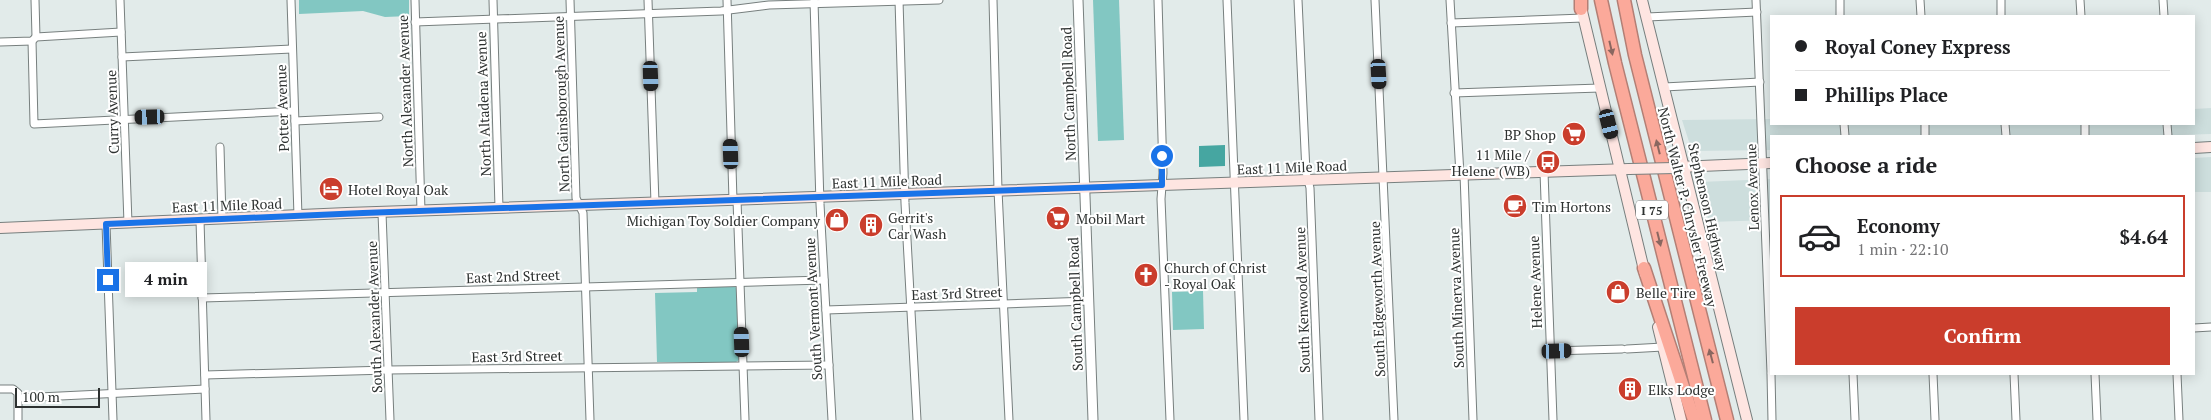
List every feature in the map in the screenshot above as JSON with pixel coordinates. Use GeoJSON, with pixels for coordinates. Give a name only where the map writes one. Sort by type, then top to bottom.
{"type":"FeatureCollection","features":[{"type":"Feature","properties":{"kind":"highway","name":"I 75"},"geometry":{"type":"LineString","coordinates":[[1601,0],[1615,63],[1705,420]]}},
{"type":"Feature","properties":{"kind":"highway","name":"North Walter P. Chrysler Freeway"},"geometry":{"type":"LineString","coordinates":[[1624,0],[1635,55],[1727,420]]}},
{"type":"Feature","properties":{"kind":"highway"},"geometry":{"type":"LineString","coordinates":[[1644,268],[1694,420]]}},
{"type":"Feature","properties":{"kind":"main road","name":"Stephenson Highway"},"geometry":{"type":"LineString","coordinates":[[1642,0],[1664,87],[1680,167],[1704,245],[1708,269],[1747,420]]}},
{"type":"Feature","properties":{"kind":"main road"},"geometry":{"type":"LineString","coordinates":[[1581,7],[1600,88],[1624,169],[1644,268],[1681,420]]}},
{"type":"Feature","properties":{"kind":"main road"},"geometry":{"type":"LineString","coordinates":[[2195,148],[2211,147]]}},
{"type":"Feature","properties":{"kind":"main road","name":"East 11 Mile Road"},"geometry":{"type":"LineString","coordinates":[[0,228],[382,212],[1768,163]]}},
{"type":"Feature","properties":{"kind":"street"},"geometry":{"type":"LineString","coordinates":[[35,0],[34,124],[294,111]]}},
{"type":"Feature","properties":{"kind":"street","name":"Curry Avenue"},"geometry":{"type":"LineString","coordinates":[[120,0],[128,223]]}},
{"type":"Feature","properties":{"kind":"street","name":"Potter Avenue"},"geometry":{"type":"LineString","coordinates":[[290,0],[298,216]]}},
{"type":"Feature","properties":{"kind":"street","name":"North Alexander Avenue"},"geometry":{"type":"LineString","coordinates":[[415,0],[421,211]]}},
{"type":"Feature","properties":{"kind":"street","name":"North Altadena Avenue"},"geometry":{"type":"LineString","coordinates":[[493,0],[499,208]]}},
{"type":"Feature","properties":{"kind":"street","name":"North Gainsborough Avenue"},"geometry":{"type":"LineString","coordinates":[[570,0],[576,198],[583,213],[590,420]]}},
{"type":"Feature","properties":{"kind":"street"},"geometry":{"type":"LineString","coordinates":[[648,0],[655,203]]}},
{"type":"Feature","properties":{"kind":"street"},"geometry":{"type":"LineString","coordinates":[[727,0],[745,420]]}},
{"type":"Feature","properties":{"kind":"street"},"geometry":{"type":"LineString","coordinates":[[415,22],[649,14],[727,10],[814,2],[939,0]]}},
{"type":"Feature","properties":{"kind":"street"},"geometry":{"type":"LineString","coordinates":[[993,0],[998,190],[1009,420]]}},
{"type":"Feature","properties":{"kind":"street","name":"North Campbell Road"},"geometry":{"type":"LineString","coordinates":[[1078,0],[1085,188]]}},
{"type":"Feature","properties":{"kind":"street"},"geometry":{"type":"LineString","coordinates":[[1158,0],[1161,202],[1170,420]]}},
{"type":"Feature","properties":{"kind":"street"},"geometry":{"type":"LineString","coordinates":[[1227,0],[1244,420]]}},
{"type":"Feature","properties":{"kind":"street","name":"South Kenwood Avenue"},"geometry":{"type":"LineString","coordinates":[[1298,0],[1306,169],[1310,188],[1319,420]]}},
{"type":"Feature","properties":{"kind":"street","name":"South Edgeworth Avenue"},"geometry":{"type":"LineString","coordinates":[[1375,0],[1394,420]]}},
{"type":"Feature","properties":{"kind":"street","name":"South Minerva Avenue"},"geometry":{"type":"LineString","coordinates":[[1450,0],[1454,93],[1462,175],[1473,420]]}},
{"type":"Feature","properties":{"kind":"street","name":"Lenox Avenue"},"geometry":{"type":"LineString","coordinates":[[1756,0],[1760,82],[1768,163],[1770,282]]}},
{"type":"Feature","properties":{"kind":"street"},"geometry":{"type":"LineString","coordinates":[[1840,0],[1840,15]]}},
{"type":"Feature","properties":{"kind":"street"},"geometry":{"type":"LineString","coordinates":[[1920,0],[1921,15]]}},
{"type":"Feature","properties":{"kind":"street"},"geometry":{"type":"LineString","coordinates":[[2001,0],[2002,15]]}},
{"type":"Feature","properties":{"kind":"street"},"geometry":{"type":"LineString","coordinates":[[2080,0],[2081,15]]}},
{"type":"Feature","properties":{"kind":"street"},"geometry":{"type":"LineString","coordinates":[[2163,0],[2164,15]]}},
{"type":"Feature","properties":{"kind":"street"},"geometry":{"type":"LineString","coordinates":[[899,1],[905,194],[917,420]]}},
{"type":"Feature","properties":{"kind":"street","name":"South Vermont Avenue"},"geometry":{"type":"LineString","coordinates":[[814,2],[820,196],[832,420]]}},
{"type":"Feature","properties":{"kind":"street"},"geometry":{"type":"LineString","coordinates":[[1451,23],[1581,7]]}},
{"type":"Feature","properties":{"kind":"street"},"geometry":{"type":"LineString","coordinates":[[1647,17],[1757,12]]}},
{"type":"Feature","properties":{"kind":"street"},"geometry":{"type":"LineString","coordinates":[[0,42],[121,32]]}},
{"type":"Feature","properties":{"kind":"street"},"geometry":{"type":"LineString","coordinates":[[122,57],[292,49]]}},
{"type":"Feature","properties":{"kind":"street"},"geometry":{"type":"LineString","coordinates":[[1664,87],[1760,82]]}},
{"type":"Feature","properties":{"kind":"street"},"geometry":{"type":"LineString","coordinates":[[1454,93],[1600,88]]}},
{"type":"Feature","properties":{"kind":"street"},"geometry":{"type":"LineString","coordinates":[[294,121],[379,117]]}},
{"type":"Feature","properties":{"kind":"street"},"geometry":{"type":"LineString","coordinates":[[220,147],[222,219]]}},
{"type":"Feature","properties":{"kind":"street","name":"Helene Avenue"},"geometry":{"type":"LineString","coordinates":[[1544,172],[1553,420]]}},
{"type":"Feature","properties":{"kind":"street","name":"South Campbell Road"},"geometry":{"type":"LineString","coordinates":[[1085,188],[1092,420]]}},
{"type":"Feature","properties":{"kind":"street","name":"South Alexander Avenue"},"geometry":{"type":"LineString","coordinates":[[382,212],[390,420]]}},
{"type":"Feature","properties":{"kind":"street"},"geometry":{"type":"LineString","coordinates":[[200,220],[206,420]]}},
{"type":"Feature","properties":{"kind":"street"},"geometry":{"type":"LineString","coordinates":[[106,224],[113,420]]}},
{"type":"Feature","properties":{"kind":"street","name":"East 2nd Street"},"geometry":{"type":"LineString","coordinates":[[202,298],[824,280]]}},
{"type":"Feature","properties":{"kind":"street","name":"East 3rd Street"},"geometry":{"type":"LineString","coordinates":[[826,310],[1089,301]]}},
{"type":"Feature","properties":{"kind":"street"},"geometry":{"type":"LineString","coordinates":[[2195,328],[2211,327]]}},
{"type":"Feature","properties":{"kind":"street"},"geometry":{"type":"LineString","coordinates":[[1551,351],[1663,347]]}},
{"type":"Feature","properties":{"kind":"street","name":"East 3rd Street"},"geometry":{"type":"LineString","coordinates":[[205,375],[388,370],[829,365]]}},
{"type":"Feature","properties":{"kind":"street","name":"Lenox Avenue"},"geometry":{"type":"LineString","coordinates":[[1771,375],[1772,420]]}},
{"type":"Feature","properties":{"kind":"street"},"geometry":{"type":"LineString","coordinates":[[1853,375],[1855,420]]}},
{"type":"Feature","properties":{"kind":"street"},"geometry":{"type":"LineString","coordinates":[[1934,375],[1935,420]]}},
{"type":"Feature","properties":{"kind":"street"},"geometry":{"type":"LineString","coordinates":[[2014,375],[2016,420]]}},
{"type":"Feature","properties":{"kind":"street"},"geometry":{"type":"LineString","coordinates":[[2095,375],[2096,420]]}},
{"type":"Feature","properties":{"kind":"street"},"geometry":{"type":"LineString","coordinates":[[2178,375],[2180,420]]}},
{"type":"Feature","properties":{"kind":"street"},"geometry":{"type":"LineString","coordinates":[[0,389],[16,390],[19,398],[18,420]]}},
{"type":"Feature","properties":{"kind":"street"},"geometry":{"type":"LineString","coordinates":[[19,398],[205,390]]}},
{"type":"Feature","properties":{"kind":"shaded area"},"geometry":{"type":"Polygon","coordinates":[[[299,0],[409,0],[409,16],[385,17],[363,11],[299,14],[299,0]]]}},
{"type":"Feature","properties":{"kind":"shaded area"},"geometry":{"type":"Polygon","coordinates":[[[1093,0],[1119,0],[1124,140],[1098,141],[1093,0]]]}},
{"type":"Feature","properties":{"kind":"shaded area"},"geometry":{"type":"Polygon","coordinates":[[[2211,108],[2211,134],[1770,135],[1770,150],[1692,151],[1682,120],[1770,119],[1770,125],[2195,125],[2195,109],[2211,108]]]}},
{"type":"Feature","properties":{"kind":"shaded area"},"geometry":{"type":"Polygon","coordinates":[[[1225,145],[1225,166],[1199,167],[1199,146],[1225,145]]]}},
{"type":"Feature","properties":{"kind":"shaded area"},"geometry":{"type":"Polygon","coordinates":[[[2211,157],[2211,192],[2195,192],[2195,158],[2211,157]]]}},
{"type":"Feature","properties":{"kind":"shaded area"},"geometry":{"type":"Polygon","coordinates":[[[1770,179],[1770,220],[1709,222],[1700,182],[1770,179]]]}},
{"type":"Feature","properties":{"kind":"shaded area"},"geometry":{"type":"Polygon","coordinates":[[[733,286],[737,288],[739,360],[736,362],[657,362],[655,293],[697,292],[697,287],[733,286]]]}},
{"type":"Feature","properties":{"kind":"shaded area"},"geometry":{"type":"Polygon","coordinates":[[[1203,291],[1204,329],[1173,330],[1172,292],[1203,291]]]}},
{"type":"Feature","properties":{"kind":"place","name":"BP Shop"},"geometry":{"type":"Point","coordinates":[1574,134]}},
{"type":"Feature","properties":{"kind":"place","name":"11 Mile / Helene (WB)"},"geometry":{"type":"Point","coordinates":[1548,162]}},
{"type":"Feature","properties":{"kind":"place","name":"Hotel Royal Oak"},"geometry":{"type":"Point","coordinates":[331,189]}},
{"type":"Feature","properties":{"kind":"place","name":"Tim Hortons"},"geometry":{"type":"Point","coordinates":[1515,206]}},
{"type":"Feature","properties":{"kind":"place","name":"Mobil Mart"},"geometry":{"type":"Point","coordinates":[1058,218]}},
{"type":"Feature","properties":{"kind":"place","name":"Michigan Toy Soldier Company"},"geometry":{"type":"Point","coordinates":[837,220]}},
{"type":"Feature","properties":{"kind":"place","name":"Gerrit's Car Wash"},"geometry":{"type":"Point","coordinates":[871,225]}},
{"type":"Feature","properties":{"kind":"place","name":"Church of Christ - Royal Oak"},"geometry":{"type":"Point","coordinates":[1146,275]}},
{"type":"Feature","properties":{"kind":"place","name":"Belle Tire"},"geometry":{"type":"Point","coordinates":[1618,292]}},
{"type":"Feature","properties":{"kind":"place","name":"Elks Lodge"},"geometry":{"type":"Point","coordinates":[1630,389]}},
{"type":"Feature","properties":{"kind":"route"},"geometry":{"type":"LineString","coordinates":[[108,280],[106,224],[363,213],[1162,185],[1162,156]]}}]}
